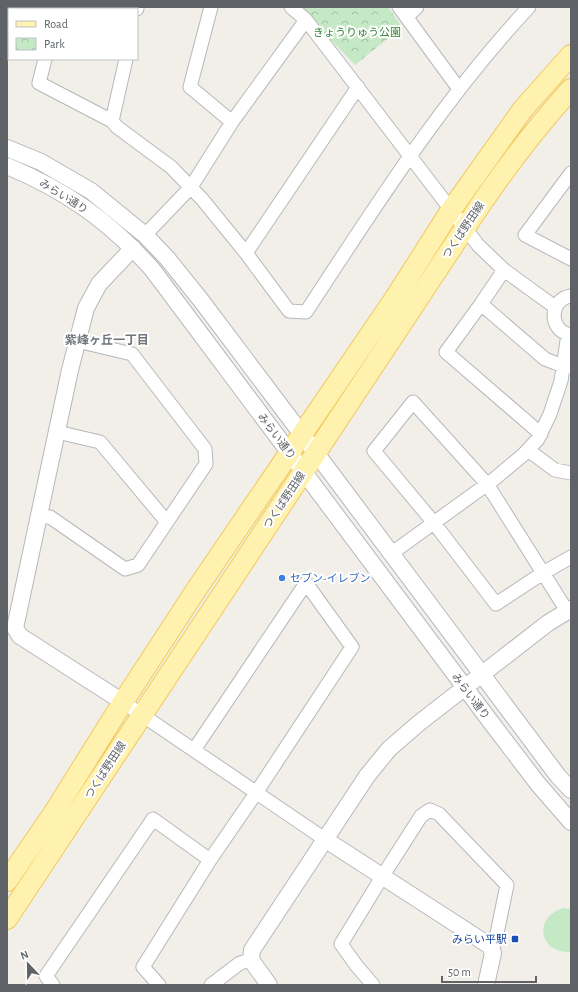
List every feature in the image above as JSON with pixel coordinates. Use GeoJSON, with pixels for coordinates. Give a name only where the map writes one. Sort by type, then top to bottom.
{"type":"FeatureCollection","features":[{"type":"Feature","properties":{"kind":"main road","name":"つくば野田線"},"geometry":{"type":"LineString","coordinates":[[7,881],[53,814],[123,702],[196,590],[395,298],[450,210],[523,109],[571,54]]}},
{"type":"Feature","properties":{"kind":"main road","name":"つくば野田線"},"geometry":{"type":"LineString","coordinates":[[7,919],[493,185],[571,89]]}},
{"type":"Feature","properties":{"kind":"street"},"geometry":{"type":"LineString","coordinates":[[212,7],[190,87],[232,122]]}},
{"type":"Feature","properties":{"kind":"street"},"geometry":{"type":"LineString","coordinates":[[291,7],[306,20],[478,245],[504,270],[555,307]]}},
{"type":"Feature","properties":{"kind":"street"},"geometry":{"type":"LineString","coordinates":[[417,7],[403,12],[459,89]]}},
{"type":"Feature","properties":{"kind":"street"},"geometry":{"type":"LineString","coordinates":[[45,60],[39,82],[112,121],[117,127],[171,167],[202,199],[246,253],[289,311],[306,312],[410,156],[459,89],[504,33],[528,7]]}},
{"type":"Feature","properties":{"kind":"street"},"geometry":{"type":"LineString","coordinates":[[145,235],[190,187],[232,122],[306,20]]}},
{"type":"Feature","properties":{"kind":"street"},"geometry":{"type":"LineString","coordinates":[[112,121],[126,60]]}},
{"type":"Feature","properties":{"kind":"street"},"geometry":{"type":"LineString","coordinates":[[246,253],[358,88]]}},
{"type":"Feature","properties":{"kind":"street","name":"みらい通り"},"geometry":{"type":"LineString","coordinates":[[7,148],[41,162],[91,191],[145,235],[167,258],[316,452],[558,776],[571,790]]}},
{"type":"Feature","properties":{"kind":"street","name":"みらい通り"},"geometry":{"type":"LineString","coordinates":[[7,166],[32,176],[80,203],[133,248],[152,269],[464,687],[538,784],[571,822]]}},
{"type":"Feature","properties":{"kind":"street"},"geometry":{"type":"LineString","coordinates":[[571,173],[525,235],[571,259]]}},
{"type":"Feature","properties":{"kind":"street"},"geometry":{"type":"LineString","coordinates":[[133,248],[99,284],[86,308],[56,432],[15,628],[20,636],[123,702],[326,840],[491,948],[493,953],[486,985]]}},
{"type":"Feature","properties":{"kind":"street"},"geometry":{"type":"LineString","coordinates":[[504,270],[446,352],[541,434]]}},
{"type":"Feature","properties":{"kind":"street"},"geometry":{"type":"LineString","coordinates":[[392,553],[487,484],[528,450],[538,439],[550,414],[567,366],[570,335],[562,332],[557,327],[554,320],[555,307],[563,298],[571,296]]}},
{"type":"Feature","properties":{"kind":"street"},"geometry":{"type":"LineString","coordinates":[[481,304],[545,359],[567,366]]}},
{"type":"Feature","properties":{"kind":"street"},"geometry":{"type":"LineString","coordinates":[[39,517],[50,517],[125,569],[138,565],[166,521],[206,464],[205,449],[132,354],[77,341]]}},
{"type":"Feature","properties":{"kind":"street"},"geometry":{"type":"LineString","coordinates":[[269,985],[256,969],[251,960],[252,950],[367,776],[389,749],[419,723],[548,623],[569,610],[543,573],[487,484],[412,402],[374,451],[434,523],[496,604],[543,573],[571,557]]}},
{"type":"Feature","properties":{"kind":"street"},"geometry":{"type":"LineString","coordinates":[[56,432],[100,442],[166,521]]}},
{"type":"Feature","properties":{"kind":"street"},"geometry":{"type":"LineString","coordinates":[[528,450],[555,470],[571,474]]}},
{"type":"Feature","properties":{"kind":"street"},"geometry":{"type":"LineString","coordinates":[[159,985],[143,967],[210,860],[352,647],[306,583],[194,750]]}},
{"type":"Feature","properties":{"kind":"street"},"geometry":{"type":"LineString","coordinates":[[373,985],[341,944],[421,816],[430,810],[438,814],[507,885],[495,943],[491,948]]}},
{"type":"Feature","properties":{"kind":"street"},"geometry":{"type":"LineString","coordinates":[[53,985],[46,976],[153,819],[210,860]]}},
{"type":"Feature","properties":{"kind":"street"},"geometry":{"type":"LineString","coordinates":[[211,985],[240,964],[251,960]]}},
{"type":"Feature","properties":{"kind":"green space","name":"きょうりゅう公園"},"geometry":{"type":"Polygon","coordinates":[[[300,7],[388,7],[402,27],[355,65],[300,7]]]}},
{"type":"Feature","properties":{"kind":"green space"},"geometry":{"type":"Polygon","coordinates":[[[564,908],[571,909],[570,952],[559,951],[551,947],[546,941],[543,933],[547,918],[554,912],[564,908]]]}},
{"type":"Feature","properties":{"kind":"place","name":"セブン-イレブン"},"geometry":{"type":"Point","coordinates":[282,578]}},
{"type":"Feature","properties":{"kind":"place","name":"みらい平駅"},"geometry":{"type":"Point","coordinates":[515,939]}},
{"type":"Feature","properties":{"kind":"district","name":"紫峰ヶ丘一丁目"},"geometry":{"type":"Point","coordinates":[107,340]}}]}
